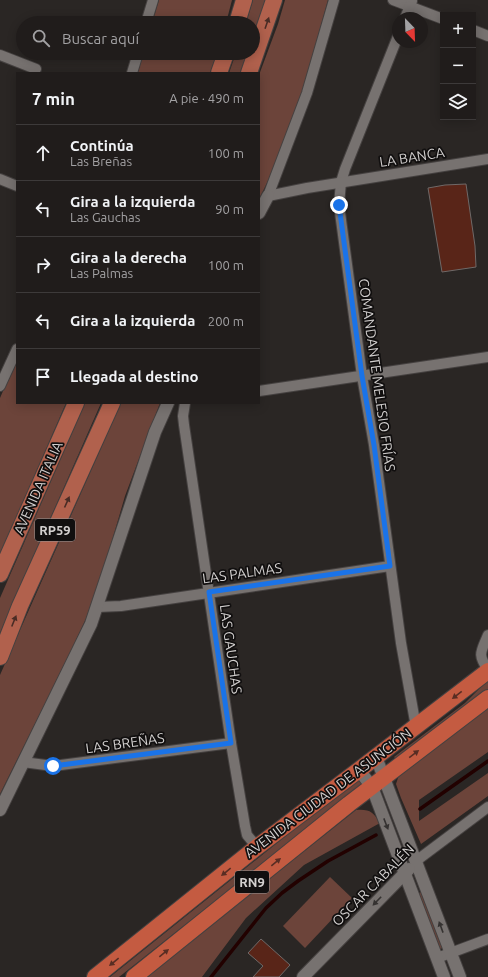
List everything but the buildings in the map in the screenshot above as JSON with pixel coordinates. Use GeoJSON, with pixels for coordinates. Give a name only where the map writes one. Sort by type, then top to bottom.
{"type":"FeatureCollection","features":[{"type":"Feature","properties":{"kind":"highway","name":"AVENIDA CIUDAD DE ASUNCIÓN"},"geometry":{"type":"LineString","coordinates":[[95,977],[256,847],[416,727],[488,670]]}},
{"type":"Feature","properties":{"kind":"highway","name":"AVENIDA CIUDAD DE ASUNCIÓN"},"geometry":{"type":"LineString","coordinates":[[134,977],[378,782],[488,698]]}},
{"type":"Feature","properties":{"kind":"main road"},"geometry":{"type":"LineString","coordinates":[[239,16],[244,0]]}},
{"type":"Feature","properties":{"kind":"main road"},"geometry":{"type":"LineString","coordinates":[[260,41],[274,0]]}},
{"type":"Feature","properties":{"kind":"main road"},"geometry":{"type":"LineString","coordinates":[[219,72],[224,60]]}},
{"type":"Feature","properties":{"kind":"main road"},"geometry":{"type":"LineString","coordinates":[[249,72],[253,60]]}},
{"type":"Feature","properties":{"kind":"main road","name":"AVENIDA ITALIA"},"geometry":{"type":"LineString","coordinates":[[0,574],[76,404]]}},
{"type":"Feature","properties":{"kind":"main road","name":"RP59"},"geometry":{"type":"LineString","coordinates":[[0,657],[20,606],[112,404]]}},
{"type":"Feature","properties":{"kind":"street"},"geometry":{"type":"LineString","coordinates":[[148,16],[153,0]]}},
{"type":"Feature","properties":{"kind":"street"},"geometry":{"type":"LineString","coordinates":[[260,211],[268,196],[307,93],[334,0]]}},
{"type":"Feature","properties":{"kind":"street"},"geometry":{"type":"LineString","coordinates":[[393,0],[411,3],[440,18]]}},
{"type":"Feature","properties":{"kind":"street"},"geometry":{"type":"LineString","coordinates":[[476,31],[488,36]]}},
{"type":"Feature","properties":{"kind":"street","name":"COMANDANTE MELESIO FRÍAS"},"geometry":{"type":"LineString","coordinates":[[393,48],[345,169],[341,182],[339,205],[401,643],[416,727]]}},
{"type":"Feature","properties":{"kind":"street"},"geometry":{"type":"LineString","coordinates":[[0,55],[36,69]]}},
{"type":"Feature","properties":{"kind":"street"},"geometry":{"type":"LineString","coordinates":[[132,72],[136,60]]}},
{"type":"Feature","properties":{"kind":"street","name":"LA BANCA"},"geometry":{"type":"LineString","coordinates":[[268,196],[341,182],[488,159]]}},
{"type":"Feature","properties":{"kind":"street"},"geometry":{"type":"LineString","coordinates":[[0,179],[16,186]]}},
{"type":"Feature","properties":{"kind":"street"},"geometry":{"type":"LineString","coordinates":[[0,386],[16,351]]}},
{"type":"Feature","properties":{"kind":"street"},"geometry":{"type":"LineString","coordinates":[[260,391],[488,356]]}},
{"type":"Feature","properties":{"kind":"street"},"geometry":{"type":"LineString","coordinates":[[0,810],[91,624],[156,432],[168,404]]}},
{"type":"Feature","properties":{"kind":"street","name":"LAS GAUCHAS"},"geometry":{"type":"LineString","coordinates":[[185,404],[183,416],[184,425],[244,826],[247,834],[256,847]]}},
{"type":"Feature","properties":{"kind":"street","name":"LAS PALMAS"},"geometry":{"type":"LineString","coordinates":[[97,607],[121,606],[390,566]]}},
{"type":"Feature","properties":{"kind":"street"},"geometry":{"type":"LineString","coordinates":[[488,635],[481,652],[481,659],[488,670]]}},
{"type":"Feature","properties":{"kind":"street","name":"LAS BREÑAS"},"geometry":{"type":"LineString","coordinates":[[23,762],[53,766],[231,743]]}},
{"type":"Feature","properties":{"kind":"street"},"geometry":{"type":"LineString","coordinates":[[376,757],[378,782],[405,873],[444,977]]}},
{"type":"Feature","properties":{"kind":"street"},"geometry":{"type":"LineString","coordinates":[[359,770],[378,782],[416,861],[460,977]]}},
{"type":"Feature","properties":{"kind":"street","name":"OSCAR CABALÉN"},"geometry":{"type":"LineString","coordinates":[[303,977],[416,861],[488,807]]}},
{"type":"Feature","properties":{"kind":"street"},"geometry":{"type":"LineString","coordinates":[[437,958],[488,939]]}},
{"type":"Feature","properties":{"kind":"shaded area"},"geometry":{"type":"Polygon","coordinates":[[[159,0],[232,0],[228,16],[154,16],[159,0]]]}},
{"type":"Feature","properties":{"kind":"shaded area"},"geometry":{"type":"Polygon","coordinates":[[[253,0],[269,0],[260,25],[260,16],[248,16],[253,0]]]}},
{"type":"Feature","properties":{"kind":"shaded area"},"geometry":{"type":"Polygon","coordinates":[[[285,0],[328,0],[301,97],[278,161],[260,197],[260,72],[278,24],[285,0]]]}},
{"type":"Feature","properties":{"kind":"shaded area"},"geometry":{"type":"Polygon","coordinates":[[[141,60],[215,60],[210,72],[137,72],[141,60]]]}},
{"type":"Feature","properties":{"kind":"shaded area"},"geometry":{"type":"Polygon","coordinates":[[[234,60],[248,60],[243,72],[229,72],[234,60]]]}},
{"type":"Feature","properties":{"kind":"shaded area"},"geometry":{"type":"Polygon","coordinates":[[[16,361],[16,404],[66,404],[0,556],[0,398],[16,361]]]}},
{"type":"Feature","properties":{"kind":"shaded area"},"geometry":{"type":"Polygon","coordinates":[[[85,404],[101,404],[0,633],[0,598],[85,404]]]}},
{"type":"Feature","properties":{"kind":"shaded area"},"geometry":{"type":"Polygon","coordinates":[[[121,404],[160,404],[125,496],[95,599],[66,662],[0,794],[0,675],[121,404]]]}},
{"type":"Feature","properties":{"kind":"shaded area"},"geometry":{"type":"Polygon","coordinates":[[[488,680],[488,690],[396,759],[394,757],[465,703],[488,680]]]}},
{"type":"Feature","properties":{"kind":"shaded area"},"geometry":{"type":"Polygon","coordinates":[[[488,706],[488,752],[419,800],[419,821],[488,773],[488,796],[421,844],[396,784],[399,775],[488,706]]]}},
{"type":"Feature","properties":{"kind":"shaded area"},"geometry":{"type":"Polygon","coordinates":[[[358,778],[363,784],[119,977],[110,977],[358,778]]]}},
{"type":"Feature","properties":{"kind":"shaded area"},"geometry":{"type":"Polygon","coordinates":[[[356,810],[371,812],[380,823],[304,865],[246,918],[202,977],[146,977],[356,810]]]}},
{"type":"Feature","properties":{"kind":"shaded area"},"geometry":{"type":"Polygon","coordinates":[[[330,877],[352,898],[305,948],[283,926],[330,877]]]}},
{"type":"Feature","properties":{"kind":"shaded area"},"geometry":{"type":"Polygon","coordinates":[[[424,891],[445,947],[440,949],[419,893],[424,891]]]}},
{"type":"Feature","properties":{"kind":"waterway"},"geometry":{"type":"LineString","coordinates":[[420,809],[488,761]]}},
{"type":"Feature","properties":{"kind":"waterway"},"geometry":{"type":"LineString","coordinates":[[211,977],[266,908],[282,893],[328,861],[376,835]]}},
{"type":"Feature","properties":{"kind":"route"},"geometry":{"type":"LineString","coordinates":[[53,766],[231,743],[209,592],[390,566],[339,205]]}}]}
